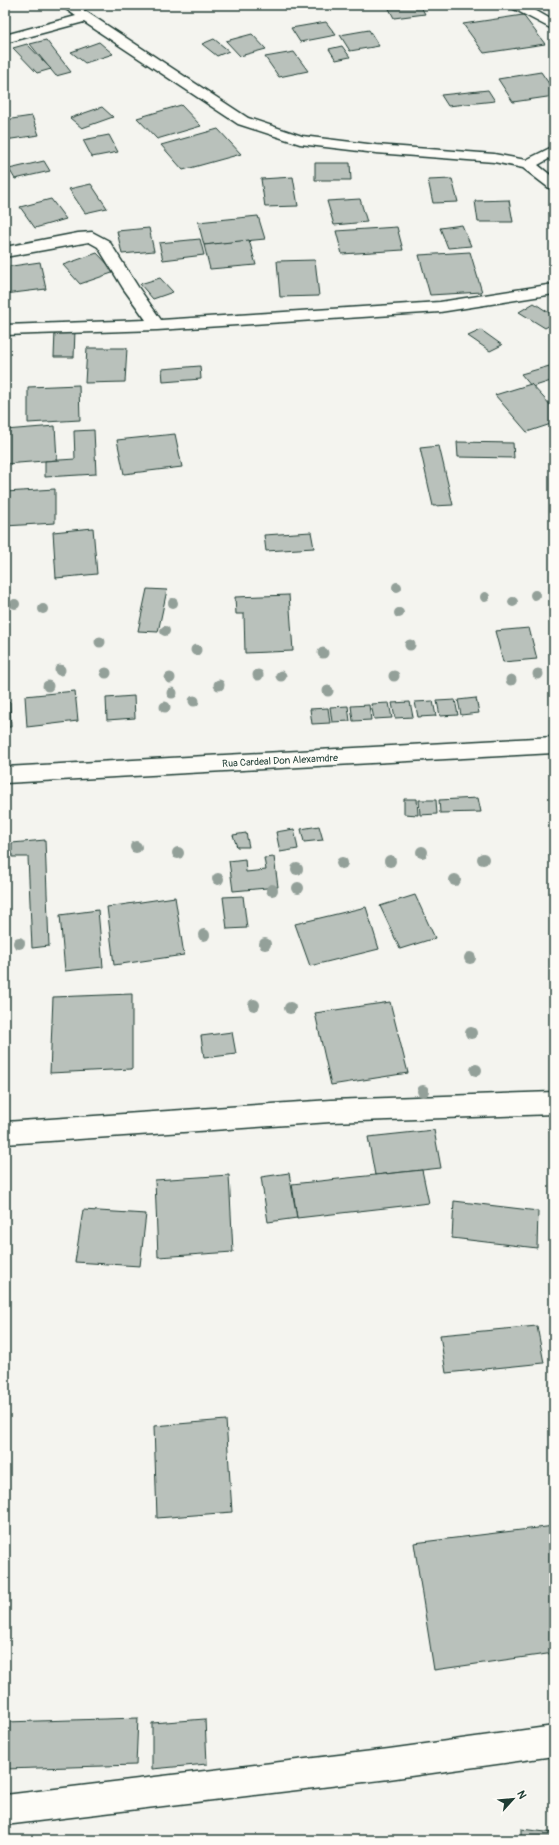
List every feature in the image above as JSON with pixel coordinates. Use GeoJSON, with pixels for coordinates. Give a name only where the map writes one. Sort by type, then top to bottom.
{"type":"FeatureCollection","features":[{"type":"Feature","properties":{"kind":"street"},"geometry":{"type":"LineString","coordinates":[[67,5],[243,121],[300,140],[494,158],[528,165],[554,185]]}},
{"type":"Feature","properties":{"kind":"street"},"geometry":{"type":"LineString","coordinates":[[517,5],[554,26]]}},
{"type":"Feature","properties":{"kind":"street"},"geometry":{"type":"LineString","coordinates":[[5,39],[85,18]]}},
{"type":"Feature","properties":{"kind":"street"},"geometry":{"type":"LineString","coordinates":[[528,165],[554,150]]}},
{"type":"Feature","properties":{"kind":"street"},"geometry":{"type":"LineString","coordinates":[[5,252],[78,238],[92,237],[104,244],[131,288],[157,325]]}},
{"type":"Feature","properties":{"kind":"street"},"geometry":{"type":"LineString","coordinates":[[5,330],[157,325],[440,307],[554,289]]}},
{"type":"Feature","properties":{"kind":"street","name":"Rua Cardeal Don Alexamdre"},"geometry":{"type":"LineString","coordinates":[[5,775],[554,745]]}},
{"type":"Feature","properties":{"kind":"street"},"geometry":{"type":"LineString","coordinates":[[5,1133],[331,1111],[554,1103]]}},
{"type":"Feature","properties":{"kind":"street"},"geometry":{"type":"LineString","coordinates":[[5,1810],[389,1764],[554,1741]]}},
{"type":"Feature","properties":{"kind":"building"},"geometry":{"type":"Polygon","coordinates":[[[387,5],[420,5],[425,14],[394,18],[387,5]]]}},
{"type":"Feature","properties":{"kind":"building"},"geometry":{"type":"Polygon","coordinates":[[[523,15],[545,44],[484,53],[463,24],[523,15]]]}},
{"type":"Feature","properties":{"kind":"building"},"geometry":{"type":"Polygon","coordinates":[[[326,22],[336,35],[300,42],[291,28],[326,22]]]}},
{"type":"Feature","properties":{"kind":"building"},"geometry":{"type":"Polygon","coordinates":[[[369,30],[379,46],[350,51],[340,35],[369,30]]]}},
{"type":"Feature","properties":{"kind":"building"},"geometry":{"type":"Polygon","coordinates":[[[252,34],[266,49],[240,56],[226,41],[252,34]]]}},
{"type":"Feature","properties":{"kind":"building"},"geometry":{"type":"Polygon","coordinates":[[[214,39],[229,51],[217,56],[202,44],[214,39]]]}},
{"type":"Feature","properties":{"kind":"building"},"geometry":{"type":"Polygon","coordinates":[[[46,40],[71,72],[56,76],[30,44],[46,40]]]}},
{"type":"Feature","properties":{"kind":"building"},"geometry":{"type":"Polygon","coordinates":[[[99,42],[113,54],[85,63],[71,52],[99,42]]]}},
{"type":"Feature","properties":{"kind":"building"},"geometry":{"type":"Polygon","coordinates":[[[27,44],[51,69],[37,73],[13,48],[27,44]]]}},
{"type":"Feature","properties":{"kind":"building"},"geometry":{"type":"Polygon","coordinates":[[[342,46],[350,57],[336,60],[329,49],[342,46]]]}},
{"type":"Feature","properties":{"kind":"building"},"geometry":{"type":"Polygon","coordinates":[[[294,52],[308,71],[279,77],[265,57],[294,52]]]}},
{"type":"Feature","properties":{"kind":"building"},"geometry":{"type":"Polygon","coordinates":[[[541,72],[554,91],[554,96],[513,102],[498,79],[541,72]]]}},
{"type":"Feature","properties":{"kind":"building"},"geometry":{"type":"Polygon","coordinates":[[[488,90],[495,101],[448,106],[441,95],[488,90]]]}},
{"type":"Feature","properties":{"kind":"building"},"geometry":{"type":"Polygon","coordinates":[[[181,105],[201,126],[157,139],[137,118],[181,105]]]}},
{"type":"Feature","properties":{"kind":"building"},"geometry":{"type":"Polygon","coordinates":[[[102,107],[113,117],[82,128],[70,118],[102,107]]]}},
{"type":"Feature","properties":{"kind":"building"},"geometry":{"type":"Polygon","coordinates":[[[32,116],[39,135],[5,140],[5,120],[32,116]]]}},
{"type":"Feature","properties":{"kind":"building"},"geometry":{"type":"Polygon","coordinates":[[[218,129],[241,154],[183,170],[161,145],[218,129]]]}},
{"type":"Feature","properties":{"kind":"building"},"geometry":{"type":"Polygon","coordinates":[[[109,135],[118,152],[92,157],[83,140],[109,135]]]}},
{"type":"Feature","properties":{"kind":"building"},"geometry":{"type":"Polygon","coordinates":[[[44,161],[50,171],[15,179],[9,169],[44,161]]]}},
{"type":"Feature","properties":{"kind":"building"},"geometry":{"type":"Polygon","coordinates":[[[315,163],[350,163],[351,180],[315,180],[315,163]]]}},
{"type":"Feature","properties":{"kind":"building"},"geometry":{"type":"Polygon","coordinates":[[[293,177],[298,206],[265,207],[261,179],[293,177]]]}},
{"type":"Feature","properties":{"kind":"building"},"geometry":{"type":"Polygon","coordinates":[[[452,179],[458,202],[433,203],[428,180],[452,179]]]}},
{"type":"Feature","properties":{"kind":"building"},"geometry":{"type":"Polygon","coordinates":[[[91,184],[107,208],[85,213],[69,189],[91,184]]]}},
{"type":"Feature","properties":{"kind":"building"},"geometry":{"type":"Polygon","coordinates":[[[51,199],[66,219],[35,228],[20,207],[51,199]]]}},
{"type":"Feature","properties":{"kind":"building"},"geometry":{"type":"Polygon","coordinates":[[[360,199],[367,222],[334,225],[327,201],[360,199]]]}},
{"type":"Feature","properties":{"kind":"building"},"geometry":{"type":"Polygon","coordinates":[[[509,200],[513,222],[478,222],[475,201],[509,200]]]}},
{"type":"Feature","properties":{"kind":"building"},"geometry":{"type":"Polygon","coordinates":[[[258,216],[265,239],[204,245],[198,222],[258,216]]]}},
{"type":"Feature","properties":{"kind":"building"},"geometry":{"type":"Polygon","coordinates":[[[462,225],[471,246],[448,248],[440,228],[462,225]]]}},
{"type":"Feature","properties":{"kind":"building"},"geometry":{"type":"Polygon","coordinates":[[[397,227],[403,250],[342,254],[336,231],[397,227]]]}},
{"type":"Feature","properties":{"kind":"building"},"geometry":{"type":"Polygon","coordinates":[[[149,228],[154,251],[122,254],[117,231],[149,228]]]}},
{"type":"Feature","properties":{"kind":"building"},"geometry":{"type":"Polygon","coordinates":[[[200,239],[204,255],[163,260],[159,243],[200,239]]]}},
{"type":"Feature","properties":{"kind":"building"},"geometry":{"type":"Polygon","coordinates":[[[249,240],[256,265],[210,269],[204,245],[249,240]]]}},
{"type":"Feature","properties":{"kind":"building"},"geometry":{"type":"Polygon","coordinates":[[[470,252],[482,292],[430,295],[419,255],[470,252]]]}},
{"type":"Feature","properties":{"kind":"building"},"geometry":{"type":"Polygon","coordinates":[[[97,253],[115,272],[80,284],[63,265],[97,253]]]}},
{"type":"Feature","properties":{"kind":"building"},"geometry":{"type":"Polygon","coordinates":[[[315,260],[319,296],[280,297],[277,261],[315,260]]]}},
{"type":"Feature","properties":{"kind":"building"},"geometry":{"type":"Polygon","coordinates":[[[40,262],[46,289],[5,294],[5,267],[40,262]]]}},
{"type":"Feature","properties":{"kind":"building"},"geometry":{"type":"Polygon","coordinates":[[[160,278],[173,292],[153,299],[140,284],[160,278]]]}},
{"type":"Feature","properties":{"kind":"building"},"geometry":{"type":"Polygon","coordinates":[[[534,303],[554,316],[554,323],[545,328],[519,312],[534,303]]]}},
{"type":"Feature","properties":{"kind":"building"},"geometry":{"type":"Polygon","coordinates":[[[75,330],[74,357],[54,357],[55,331],[75,330]]]}},
{"type":"Feature","properties":{"kind":"building"},"geometry":{"type":"Polygon","coordinates":[[[481,330],[502,345],[490,351],[468,336],[481,330]]]}},
{"type":"Feature","properties":{"kind":"building"},"geometry":{"type":"Polygon","coordinates":[[[87,348],[127,348],[125,382],[85,383],[87,348]]]}},
{"type":"Feature","properties":{"kind":"building"},"geometry":{"type":"Polygon","coordinates":[[[553,365],[554,380],[532,387],[521,374],[553,365]]]}},
{"type":"Feature","properties":{"kind":"building"},"geometry":{"type":"Polygon","coordinates":[[[200,366],[201,379],[163,382],[162,369],[200,366]]]}},
{"type":"Feature","properties":{"kind":"building"},"geometry":{"type":"Polygon","coordinates":[[[531,384],[554,409],[554,423],[527,432],[495,395],[531,384]]]}},
{"type":"Feature","properties":{"kind":"building"},"geometry":{"type":"Polygon","coordinates":[[[79,385],[80,420],[28,423],[28,387],[79,385]]]}},
{"type":"Feature","properties":{"kind":"building"},"geometry":{"type":"Polygon","coordinates":[[[55,426],[57,460],[5,464],[5,430],[55,426]]]}},
{"type":"Feature","properties":{"kind":"building"},"geometry":{"type":"Polygon","coordinates":[[[94,430],[96,474],[45,477],[45,461],[75,459],[74,431],[94,430]]]}},
{"type":"Feature","properties":{"kind":"building"},"geometry":{"type":"Polygon","coordinates":[[[175,434],[182,467],[124,474],[117,440],[175,434]]]}},
{"type":"Feature","properties":{"kind":"building"},"geometry":{"type":"Polygon","coordinates":[[[457,442],[513,443],[514,458],[458,457],[457,442]]]}},
{"type":"Feature","properties":{"kind":"building"},"geometry":{"type":"Polygon","coordinates":[[[439,446],[453,505],[433,506],[420,448],[439,446]]]}},
{"type":"Feature","properties":{"kind":"building"},"geometry":{"type":"Polygon","coordinates":[[[55,489],[55,523],[5,526],[5,492],[55,489]]]}},
{"type":"Feature","properties":{"kind":"building"},"geometry":{"type":"Polygon","coordinates":[[[93,528],[97,574],[56,578],[53,532],[93,528]]]}},
{"type":"Feature","properties":{"kind":"building"},"geometry":{"type":"Polygon","coordinates":[[[311,532],[314,548],[266,551],[264,535],[311,532]]]}},
{"type":"Feature","properties":{"kind":"building"},"geometry":{"type":"Polygon","coordinates":[[[147,589],[167,590],[158,632],[138,631],[147,589]]]}},
{"type":"Feature","properties":{"kind":"building"},"geometry":{"type":"Polygon","coordinates":[[[289,595],[293,651],[245,653],[244,614],[236,614],[235,597],[289,595]]]}},
{"type":"Feature","properties":{"kind":"building"},"geometry":{"type":"Polygon","coordinates":[[[529,628],[537,659],[503,662],[495,631],[529,628]]]}},
{"type":"Feature","properties":{"kind":"building"},"geometry":{"type":"Polygon","coordinates":[[[75,691],[78,721],[27,727],[25,696],[75,691]]]}},
{"type":"Feature","properties":{"kind":"building"},"geometry":{"type":"Polygon","coordinates":[[[134,696],[135,718],[107,720],[106,698],[134,696]]]}},
{"type":"Feature","properties":{"kind":"building"},"geometry":{"type":"Polygon","coordinates":[[[476,698],[479,713],[461,715],[458,700],[476,698]]]}},
{"type":"Feature","properties":{"kind":"building"},"geometry":{"type":"Polygon","coordinates":[[[455,700],[458,715],[440,716],[437,701],[455,700]]]}},
{"type":"Feature","properties":{"kind":"building"},"geometry":{"type":"Polygon","coordinates":[[[433,701],[436,716],[418,717],[415,702],[433,701]]]}},
{"type":"Feature","properties":{"kind":"building"},"geometry":{"type":"Polygon","coordinates":[[[5,702],[10,702],[11,727],[5,727],[5,702]]]}},
{"type":"Feature","properties":{"kind":"building"},"geometry":{"type":"Polygon","coordinates":[[[410,702],[413,717],[395,718],[392,703],[410,702]]]}},
{"type":"Feature","properties":{"kind":"building"},"geometry":{"type":"Polygon","coordinates":[[[389,703],[392,718],[374,719],[371,704],[389,703]]]}},
{"type":"Feature","properties":{"kind":"building"},"geometry":{"type":"Polygon","coordinates":[[[369,705],[371,720],[353,721],[351,706],[369,705]]]}},
{"type":"Feature","properties":{"kind":"building"},"geometry":{"type":"Polygon","coordinates":[[[348,706],[350,721],[332,722],[330,707],[348,706]]]}},
{"type":"Feature","properties":{"kind":"building"},"geometry":{"type":"Polygon","coordinates":[[[328,708],[330,723],[312,724],[310,709],[328,708]]]}},
{"type":"Feature","properties":{"kind":"building"},"geometry":{"type":"Polygon","coordinates":[[[478,798],[481,812],[440,813],[439,800],[478,798]]]}},
{"type":"Feature","properties":{"kind":"building"},"geometry":{"type":"Polygon","coordinates":[[[404,799],[417,799],[418,815],[404,814],[404,799]]]}},
{"type":"Feature","properties":{"kind":"building"},"geometry":{"type":"Polygon","coordinates":[[[419,800],[436,800],[437,814],[420,815],[419,800]]]}},
{"type":"Feature","properties":{"kind":"building"},"geometry":{"type":"Polygon","coordinates":[[[319,826],[323,840],[304,842],[301,829],[319,826]]]}},
{"type":"Feature","properties":{"kind":"building"},"geometry":{"type":"Polygon","coordinates":[[[294,829],[298,849],[280,852],[276,832],[294,829]]]}},
{"type":"Feature","properties":{"kind":"building"},"geometry":{"type":"Polygon","coordinates":[[[246,833],[249,847],[237,847],[233,835],[246,833]]]}},
{"type":"Feature","properties":{"kind":"building"},"geometry":{"type":"Polygon","coordinates":[[[45,840],[49,946],[32,948],[28,857],[12,857],[12,843],[45,840]]]}},
{"type":"Feature","properties":{"kind":"building"},"geometry":{"type":"Polygon","coordinates":[[[274,857],[278,887],[233,891],[229,861],[245,859],[246,872],[266,870],[264,858],[274,857]]]}},
{"type":"Feature","properties":{"kind":"building"},"geometry":{"type":"Polygon","coordinates":[[[415,895],[435,938],[400,949],[380,906],[415,895]]]}},
{"type":"Feature","properties":{"kind":"building"},"geometry":{"type":"Polygon","coordinates":[[[243,896],[247,928],[227,929],[223,897],[243,896]]]}},
{"type":"Feature","properties":{"kind":"building"},"geometry":{"type":"Polygon","coordinates":[[[175,897],[184,955],[114,965],[107,907],[175,897]]]}},
{"type":"Feature","properties":{"kind":"building"},"geometry":{"type":"Polygon","coordinates":[[[366,907],[379,949],[310,966],[295,924],[366,907]]]}},
{"type":"Feature","properties":{"kind":"building"},"geometry":{"type":"Polygon","coordinates":[[[98,910],[103,967],[65,971],[60,915],[98,910]]]}},
{"type":"Feature","properties":{"kind":"building"},"geometry":{"type":"Polygon","coordinates":[[[132,994],[132,1069],[50,1073],[53,997],[132,994]]]}},
{"type":"Feature","properties":{"kind":"building"},"geometry":{"type":"Polygon","coordinates":[[[390,1002],[408,1073],[331,1085],[315,1013],[390,1002]]]}},
{"type":"Feature","properties":{"kind":"building"},"geometry":{"type":"Polygon","coordinates":[[[232,1032],[236,1054],[204,1058],[201,1036],[232,1032]]]}},
{"type":"Feature","properties":{"kind":"building"},"geometry":{"type":"Polygon","coordinates":[[[434,1130],[441,1168],[375,1175],[368,1137],[434,1130]]]}},
{"type":"Feature","properties":{"kind":"building"},"geometry":{"type":"Polygon","coordinates":[[[422,1170],[429,1203],[297,1218],[292,1184],[422,1170]]]}},
{"type":"Feature","properties":{"kind":"building"},"geometry":{"type":"Polygon","coordinates":[[[289,1173],[297,1218],[268,1222],[261,1177],[289,1173]]]}},
{"type":"Feature","properties":{"kind":"building"},"geometry":{"type":"Polygon","coordinates":[[[229,1175],[233,1252],[158,1257],[155,1180],[229,1175]]]}},
{"type":"Feature","properties":{"kind":"building"},"geometry":{"type":"Polygon","coordinates":[[[454,1201],[538,1211],[537,1248],[452,1238],[454,1201]]]}},
{"type":"Feature","properties":{"kind":"building"},"geometry":{"type":"Polygon","coordinates":[[[83,1210],[146,1214],[140,1266],[75,1262],[83,1210]]]}},
{"type":"Feature","properties":{"kind":"building"},"geometry":{"type":"Polygon","coordinates":[[[537,1326],[544,1363],[446,1373],[440,1335],[537,1326]]]}},
{"type":"Feature","properties":{"kind":"building"},"geometry":{"type":"Polygon","coordinates":[[[226,1420],[232,1512],[157,1518],[154,1426],[226,1420]]]}},
{"type":"Feature","properties":{"kind":"building"},"geometry":{"type":"Polygon","coordinates":[[[554,1526],[554,1653],[434,1670],[414,1543],[554,1526]]]}},
{"type":"Feature","properties":{"kind":"building"},"geometry":{"type":"Polygon","coordinates":[[[138,1718],[136,1765],[5,1769],[5,1722],[138,1718]]]}},
{"type":"Feature","properties":{"kind":"building"},"geometry":{"type":"Polygon","coordinates":[[[205,1719],[207,1764],[152,1769],[152,1723],[205,1719]]]}},
{"type":"Feature","properties":{"kind":"building"},"geometry":{"type":"Polygon","coordinates":[[[521,1829],[554,1833],[554,1840],[521,1840],[521,1829]]]}},
{"type":"Feature","properties":{"kind":"building"},"geometry":{"type":"Polygon","coordinates":[[[477,1838],[477,1840],[432,1840],[477,1838]]]}}]}
